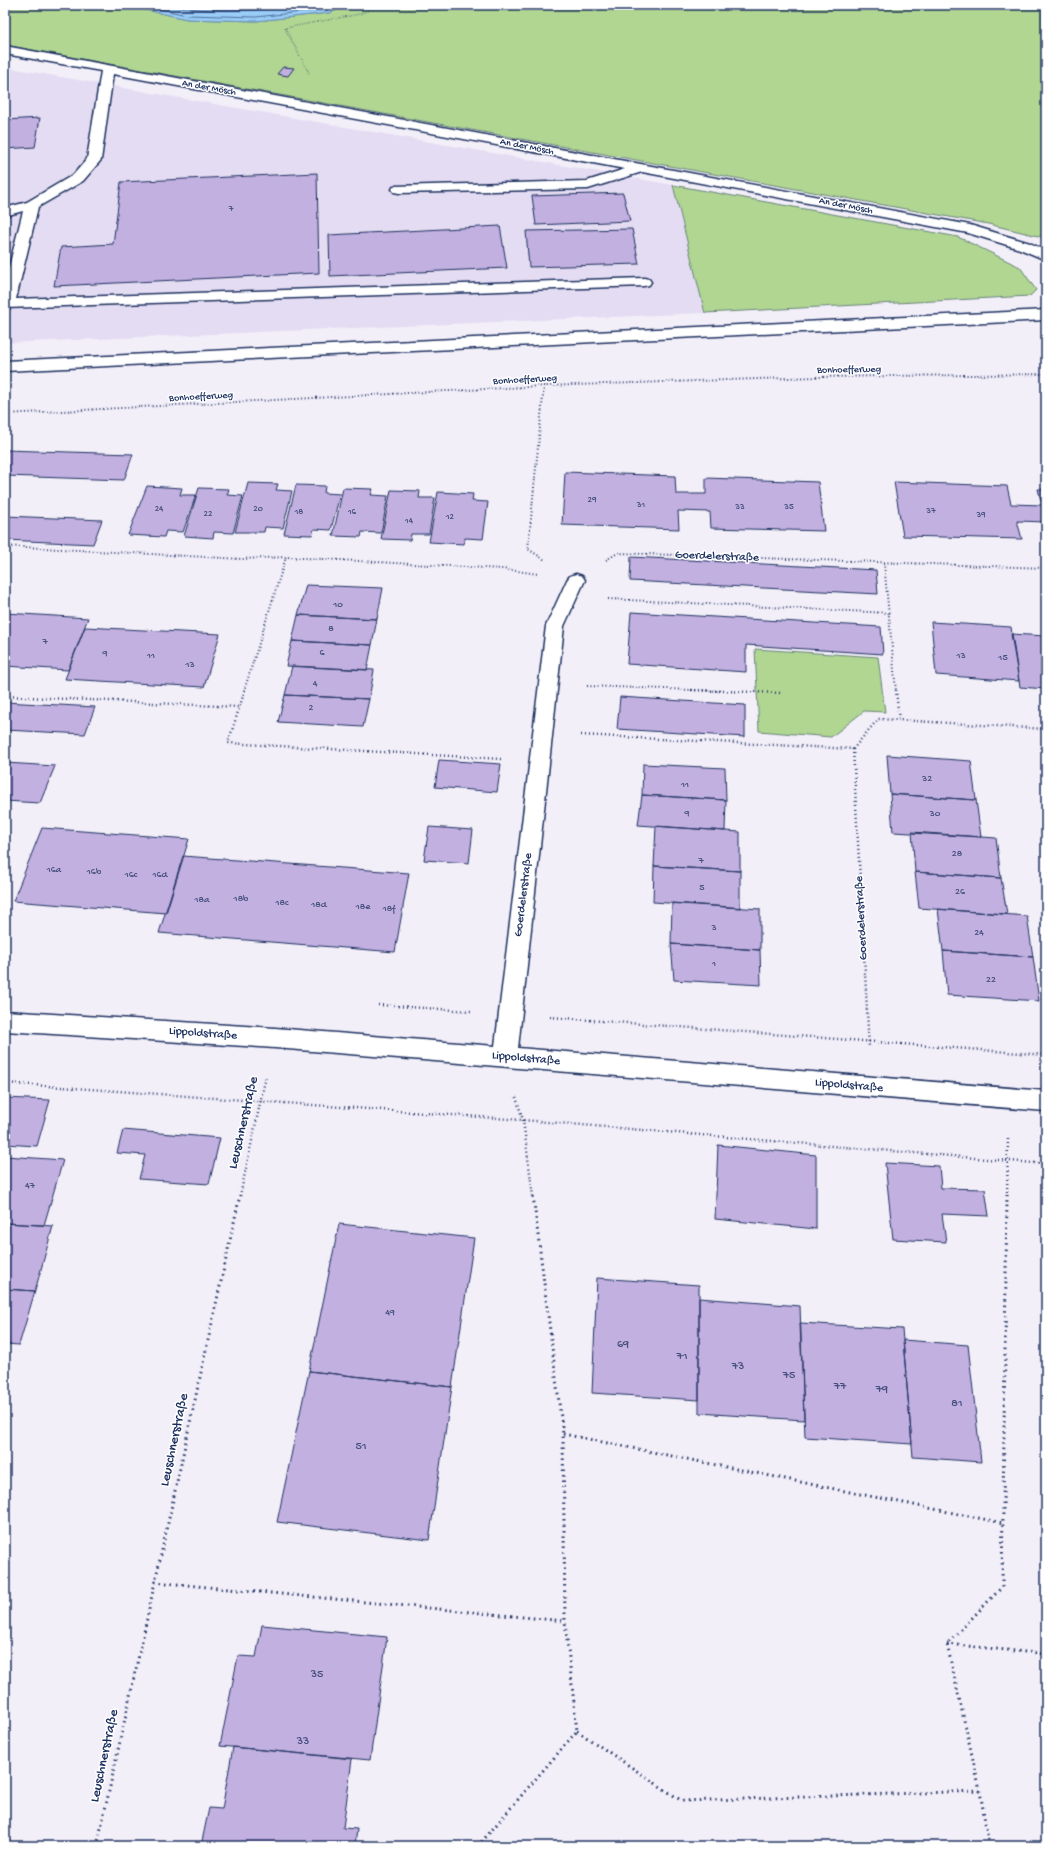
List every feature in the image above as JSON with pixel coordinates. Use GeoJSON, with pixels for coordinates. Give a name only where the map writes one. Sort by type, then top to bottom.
{"type":"FeatureCollection","features":[{"type":"Feature","properties":{"kind":"street","name":"An der Mösch"},"geometry":{"type":"LineString","coordinates":[[5,50],[970,229],[1026,246],[1046,256]]}},
{"type":"Feature","properties":{"kind":"street"},"geometry":{"type":"LineString","coordinates":[[5,212],[32,205],[78,178],[94,160],[107,69]]}},
{"type":"Feature","properties":{"kind":"street"},"geometry":{"type":"LineString","coordinates":[[399,189],[588,185],[642,168]]}},
{"type":"Feature","properties":{"kind":"street"},"geometry":{"type":"LineString","coordinates":[[32,205],[6,304],[644,282]]}},
{"type":"Feature","properties":{"kind":"street"},"geometry":{"type":"LineString","coordinates":[[5,366],[1046,315]]}},
{"type":"Feature","properties":{"kind":"street","name":"Goerdelerstraße"},"geometry":{"type":"LineString","coordinates":[[505,1057],[555,626],[572,588]]}},
{"type":"Feature","properties":{"kind":"street","name":"Lippoldstraße"},"geometry":{"type":"LineString","coordinates":[[5,1021],[275,1038],[871,1088],[1046,1101]]}},
{"type":"Feature","properties":{"kind":"path"},"geometry":{"type":"LineString","coordinates":[[279,100],[309,73],[285,28],[360,14],[380,5]]}},
{"type":"Feature","properties":{"kind":"path","name":"Bonhoefferweg"},"geometry":{"type":"LineString","coordinates":[[5,414],[544,386],[818,377],[1046,374]]}},
{"type":"Feature","properties":{"kind":"path"},"geometry":{"type":"LineString","coordinates":[[544,386],[528,549],[572,588]]}},
{"type":"Feature","properties":{"kind":"path"},"geometry":{"type":"LineString","coordinates":[[5,546],[242,559],[286,557],[503,569],[572,588],[889,613]]}},
{"type":"Feature","properties":{"kind":"path","name":"Goerdelerstraße"},"geometry":{"type":"LineString","coordinates":[[572,588],[618,553],[1046,568]]}},
{"type":"Feature","properties":{"kind":"path"},"geometry":{"type":"LineString","coordinates":[[286,557],[228,744],[539,761]]}},
{"type":"Feature","properties":{"kind":"path"},"geometry":{"type":"LineString","coordinates":[[884,563],[899,720]]}},
{"type":"Feature","properties":{"kind":"path"},"geometry":{"type":"LineString","coordinates":[[548,684],[783,693]]}},
{"type":"Feature","properties":{"kind":"path"},"geometry":{"type":"LineString","coordinates":[[5,696],[239,706]]}},
{"type":"Feature","properties":{"kind":"path"},"geometry":{"type":"LineString","coordinates":[[542,733],[853,749],[878,719],[1046,729]]}},
{"type":"Feature","properties":{"kind":"path","name":"Goerdelerstraße"},"geometry":{"type":"LineString","coordinates":[[853,749],[871,1088]]}},
{"type":"Feature","properties":{"kind":"path","name":"Leuschnerstraße"},"geometry":{"type":"LineString","coordinates":[[97,1846],[260,1100],[275,1038]]}},
{"type":"Feature","properties":{"kind":"path"},"geometry":{"type":"LineString","coordinates":[[478,1846],[577,1731],[565,1621],[563,1434],[523,1120],[505,1057]]}},
{"type":"Feature","properties":{"kind":"path"},"geometry":{"type":"LineString","coordinates":[[5,1083],[260,1100],[523,1120],[1046,1164]]}},
{"type":"Feature","properties":{"kind":"path"},"geometry":{"type":"LineString","coordinates":[[947,1644],[1002,1588],[1008,1097]]}},
{"type":"Feature","properties":{"kind":"path"},"geometry":{"type":"LineString","coordinates":[[563,1434],[1003,1523]]}},
{"type":"Feature","properties":{"kind":"path"},"geometry":{"type":"LineString","coordinates":[[155,1582],[565,1621]]}},
{"type":"Feature","properties":{"kind":"path"},"geometry":{"type":"LineString","coordinates":[[947,1644],[1046,1654]]}},
{"type":"Feature","properties":{"kind":"path"},"geometry":{"type":"LineString","coordinates":[[947,1644],[980,1791],[989,1846]]}},
{"type":"Feature","properties":{"kind":"path"},"geometry":{"type":"LineString","coordinates":[[577,1731],[682,1801],[980,1791]]}},
{"type":"Feature","properties":{"kind":"shaded area"},"geometry":{"type":"Polygon","coordinates":[[[5,67],[673,185],[705,313],[5,343],[5,67]]]}},
{"type":"Feature","properties":{"kind":"green space"},"geometry":{"type":"Polygon","coordinates":[[[5,5],[124,5],[187,19],[256,21],[329,13],[349,5],[1046,5],[1046,238],[988,224],[5,45],[5,5]]]}},
{"type":"Feature","properties":{"kind":"green space"},"geometry":{"type":"Polygon","coordinates":[[[673,185],[958,237],[1020,267],[1036,290],[1030,296],[705,313],[673,185]]]}},
{"type":"Feature","properties":{"kind":"green space"},"geometry":{"type":"Polygon","coordinates":[[[755,649],[878,657],[885,712],[864,711],[831,737],[759,731],[755,649]]]}},
{"type":"Feature","properties":{"kind":"water"},"geometry":{"type":"Polygon","coordinates":[[[124,5],[349,5],[329,13],[256,21],[187,19],[124,5]]]}},
{"type":"Feature","properties":{"kind":"building"},"geometry":{"type":"Polygon","coordinates":[[[283,67],[294,68],[288,76],[277,74],[283,67]]]}},
{"type":"Feature","properties":{"kind":"building"},"geometry":{"type":"Polygon","coordinates":[[[40,118],[35,147],[5,149],[5,120],[40,118]]]}},
{"type":"Feature","properties":{"kind":"building"},"geometry":{"type":"Polygon","coordinates":[[[317,173],[319,273],[54,286],[61,247],[113,244],[121,182],[317,173]]]}},
{"type":"Feature","properties":{"kind":"building"},"geometry":{"type":"Polygon","coordinates":[[[623,193],[630,221],[536,225],[532,196],[623,193]]]}},
{"type":"Feature","properties":{"kind":"building"},"geometry":{"type":"Polygon","coordinates":[[[500,226],[507,268],[330,276],[329,235],[500,226]]]}},
{"type":"Feature","properties":{"kind":"building"},"geometry":{"type":"Polygon","coordinates":[[[632,229],[639,264],[529,267],[526,231],[632,229]]]}},
{"type":"Feature","properties":{"kind":"building"},"geometry":{"type":"Polygon","coordinates":[[[5,450],[133,454],[124,480],[5,476],[5,450]]]}},
{"type":"Feature","properties":{"kind":"building"},"geometry":{"type":"Polygon","coordinates":[[[565,472],[675,476],[676,494],[706,494],[706,478],[818,482],[824,531],[711,528],[710,512],[678,511],[679,529],[562,525],[565,472]]]}},
{"type":"Feature","properties":{"kind":"building"},"geometry":{"type":"Polygon","coordinates":[[[894,482],[1007,486],[1011,504],[1042,505],[1038,489],[1046,489],[1046,522],[1017,521],[1022,539],[903,536],[894,482]]]}},
{"type":"Feature","properties":{"kind":"building"},"geometry":{"type":"Polygon","coordinates":[[[248,483],[278,484],[276,490],[292,491],[283,528],[265,527],[264,532],[235,532],[248,483]]]}},
{"type":"Feature","properties":{"kind":"building"},"geometry":{"type":"Polygon","coordinates":[[[296,485],[325,486],[324,493],[340,494],[331,530],[314,529],[312,535],[284,534],[296,485]]]}},
{"type":"Feature","properties":{"kind":"building"},"geometry":{"type":"Polygon","coordinates":[[[147,486],[182,488],[180,495],[196,495],[183,532],[166,531],[164,537],[128,535],[147,486]]]}},
{"type":"Feature","properties":{"kind":"building"},"geometry":{"type":"Polygon","coordinates":[[[199,488],[229,489],[227,495],[243,496],[233,533],[214,532],[213,538],[184,536],[199,488]]]}},
{"type":"Feature","properties":{"kind":"building"},"geometry":{"type":"Polygon","coordinates":[[[343,488],[373,489],[371,495],[388,496],[381,533],[362,532],[361,537],[333,536],[343,488]]]}},
{"type":"Feature","properties":{"kind":"building"},"geometry":{"type":"Polygon","coordinates":[[[391,490],[420,491],[419,498],[435,498],[429,534],[411,534],[410,540],[381,539],[391,490]]]}},
{"type":"Feature","properties":{"kind":"building"},"geometry":{"type":"Polygon","coordinates":[[[438,492],[473,494],[472,501],[488,502],[483,539],[465,538],[464,544],[429,542],[438,492]]]}},
{"type":"Feature","properties":{"kind":"building"},"geometry":{"type":"Polygon","coordinates":[[[5,516],[102,520],[93,544],[5,540],[5,516]]]}},
{"type":"Feature","properties":{"kind":"building"},"geometry":{"type":"Polygon","coordinates":[[[631,557],[876,570],[878,594],[630,581],[631,557]]]}},
{"type":"Feature","properties":{"kind":"building"},"geometry":{"type":"Polygon","coordinates":[[[306,585],[383,588],[377,619],[298,615],[306,585]]]}},
{"type":"Feature","properties":{"kind":"building"},"geometry":{"type":"Polygon","coordinates":[[[631,612],[881,627],[883,654],[746,645],[746,672],[627,664],[631,612]]]}},
{"type":"Feature","properties":{"kind":"building"},"geometry":{"type":"Polygon","coordinates":[[[5,613],[88,618],[68,670],[5,666],[5,613]]]}},
{"type":"Feature","properties":{"kind":"building"},"geometry":{"type":"Polygon","coordinates":[[[298,615],[377,619],[372,645],[292,641],[298,615]]]}},
{"type":"Feature","properties":{"kind":"building"},"geometry":{"type":"Polygon","coordinates":[[[931,622],[1011,627],[1019,681],[936,675],[931,622]]]}},
{"type":"Feature","properties":{"kind":"building"},"geometry":{"type":"Polygon","coordinates":[[[85,627],[220,634],[204,687],[65,679],[85,627]]]}},
{"type":"Feature","properties":{"kind":"building"},"geometry":{"type":"Polygon","coordinates":[[[1011,634],[1046,636],[1046,689],[1020,687],[1011,634]]]}},
{"type":"Feature","properties":{"kind":"building"},"geometry":{"type":"Polygon","coordinates":[[[292,641],[372,645],[367,670],[286,666],[292,641]]]}},
{"type":"Feature","properties":{"kind":"building"},"geometry":{"type":"Polygon","coordinates":[[[292,666],[374,670],[369,699],[285,695],[292,666]]]}},
{"type":"Feature","properties":{"kind":"building"},"geometry":{"type":"Polygon","coordinates":[[[285,695],[369,699],[363,727],[278,722],[285,695]]]}},
{"type":"Feature","properties":{"kind":"building"},"geometry":{"type":"Polygon","coordinates":[[[620,697],[745,705],[745,737],[617,729],[620,697]]]}},
{"type":"Feature","properties":{"kind":"building"},"geometry":{"type":"Polygon","coordinates":[[[5,702],[95,707],[85,734],[5,730],[5,702]]]}},
{"type":"Feature","properties":{"kind":"building"},"geometry":{"type":"Polygon","coordinates":[[[887,755],[971,761],[976,800],[890,794],[887,755]]]}},
{"type":"Feature","properties":{"kind":"building"},"geometry":{"type":"Polygon","coordinates":[[[439,760],[501,764],[497,792],[435,787],[439,760]]]}},
{"type":"Feature","properties":{"kind":"building"},"geometry":{"type":"Polygon","coordinates":[[[5,763],[55,766],[40,803],[5,801],[5,763]]]}},
{"type":"Feature","properties":{"kind":"building"},"geometry":{"type":"Polygon","coordinates":[[[643,764],[725,768],[726,800],[642,795],[643,764]]]}},
{"type":"Feature","properties":{"kind":"building"},"geometry":{"type":"Polygon","coordinates":[[[890,794],[976,800],[981,837],[893,832],[890,794]]]}},
{"type":"Feature","properties":{"kind":"building"},"geometry":{"type":"Polygon","coordinates":[[[642,795],[726,800],[725,831],[638,825],[642,795]]]}},
{"type":"Feature","properties":{"kind":"building"},"geometry":{"type":"Polygon","coordinates":[[[656,826],[740,832],[740,871],[654,866],[656,826]]]}},
{"type":"Feature","properties":{"kind":"building"},"geometry":{"type":"Polygon","coordinates":[[[429,827],[473,830],[469,863],[424,860],[429,827]]]}},
{"type":"Feature","properties":{"kind":"building"},"geometry":{"type":"Polygon","coordinates":[[[42,828],[189,839],[166,913],[13,901],[42,828]]]}},
{"type":"Feature","properties":{"kind":"building"},"geometry":{"type":"Polygon","coordinates":[[[912,832],[996,838],[1001,878],[915,872],[912,832]]]}},
{"type":"Feature","properties":{"kind":"building"},"geometry":{"type":"Polygon","coordinates":[[[183,856],[409,873],[395,952],[159,933],[183,856]]]}},
{"type":"Feature","properties":{"kind":"building"},"geometry":{"type":"Polygon","coordinates":[[[654,866],[740,871],[740,908],[653,902],[654,866]]]}},
{"type":"Feature","properties":{"kind":"building"},"geometry":{"type":"Polygon","coordinates":[[[915,872],[1001,878],[1007,914],[919,908],[915,872]]]}},
{"type":"Feature","properties":{"kind":"building"},"geometry":{"type":"Polygon","coordinates":[[[672,903],[760,909],[760,950],[671,944],[672,903]]]}},
{"type":"Feature","properties":{"kind":"building"},"geometry":{"type":"Polygon","coordinates":[[[938,909],[1027,916],[1033,957],[943,951],[938,909]]]}},
{"type":"Feature","properties":{"kind":"building"},"geometry":{"type":"Polygon","coordinates":[[[671,944],[760,950],[761,985],[674,980],[671,944]]]}},
{"type":"Feature","properties":{"kind":"building"},"geometry":{"type":"Polygon","coordinates":[[[943,951],[1033,957],[1039,1001],[947,995],[943,951]]]}},
{"type":"Feature","properties":{"kind":"building"},"geometry":{"type":"Polygon","coordinates":[[[5,1098],[50,1100],[37,1146],[5,1144],[5,1098]]]}},
{"type":"Feature","properties":{"kind":"building"},"geometry":{"type":"Polygon","coordinates":[[[123,1130],[220,1138],[209,1184],[139,1179],[145,1155],[117,1153],[123,1130]]]}},
{"type":"Feature","properties":{"kind":"building"},"geometry":{"type":"Polygon","coordinates":[[[718,1145],[816,1155],[816,1229],[715,1219],[718,1145]]]}},
{"type":"Feature","properties":{"kind":"building"},"geometry":{"type":"Polygon","coordinates":[[[5,1156],[63,1160],[44,1225],[5,1223],[5,1156]]]}},
{"type":"Feature","properties":{"kind":"building"},"geometry":{"type":"Polygon","coordinates":[[[885,1163],[939,1166],[941,1188],[985,1189],[989,1216],[942,1214],[946,1242],[893,1239],[885,1163]]]}},
{"type":"Feature","properties":{"kind":"building"},"geometry":{"type":"Polygon","coordinates":[[[5,1223],[53,1226],[35,1291],[5,1289],[5,1223]]]}},
{"type":"Feature","properties":{"kind":"building"},"geometry":{"type":"Polygon","coordinates":[[[339,1224],[474,1238],[452,1387],[309,1371],[339,1224]]]}},
{"type":"Feature","properties":{"kind":"building"},"geometry":{"type":"Polygon","coordinates":[[[597,1278],[699,1285],[699,1400],[592,1393],[597,1278]]]}},
{"type":"Feature","properties":{"kind":"building"},"geometry":{"type":"Polygon","coordinates":[[[5,1289],[35,1291],[19,1345],[5,1344],[5,1289]]]}},
{"type":"Feature","properties":{"kind":"building"},"geometry":{"type":"Polygon","coordinates":[[[699,1298],[800,1306],[804,1420],[699,1413],[699,1298]]]}},
{"type":"Feature","properties":{"kind":"building"},"geometry":{"type":"Polygon","coordinates":[[[800,1323],[902,1329],[912,1444],[805,1437],[800,1323]]]}},
{"type":"Feature","properties":{"kind":"building"},"geometry":{"type":"Polygon","coordinates":[[[903,1340],[968,1345],[981,1462],[913,1457],[903,1340]]]}},
{"type":"Feature","properties":{"kind":"building"},"geometry":{"type":"Polygon","coordinates":[[[309,1371],[452,1387],[429,1540],[277,1522],[309,1371]]]}},
{"type":"Feature","properties":{"kind":"building"},"geometry":{"type":"Polygon","coordinates":[[[262,1625],[387,1637],[370,1760],[220,1746],[238,1656],[256,1657],[262,1625]]]}},
{"type":"Feature","properties":{"kind":"building"},"geometry":{"type":"Polygon","coordinates":[[[233,1747],[352,1759],[343,1828],[357,1829],[355,1846],[201,1846],[209,1808],[222,1809],[233,1747]]]}}]}
